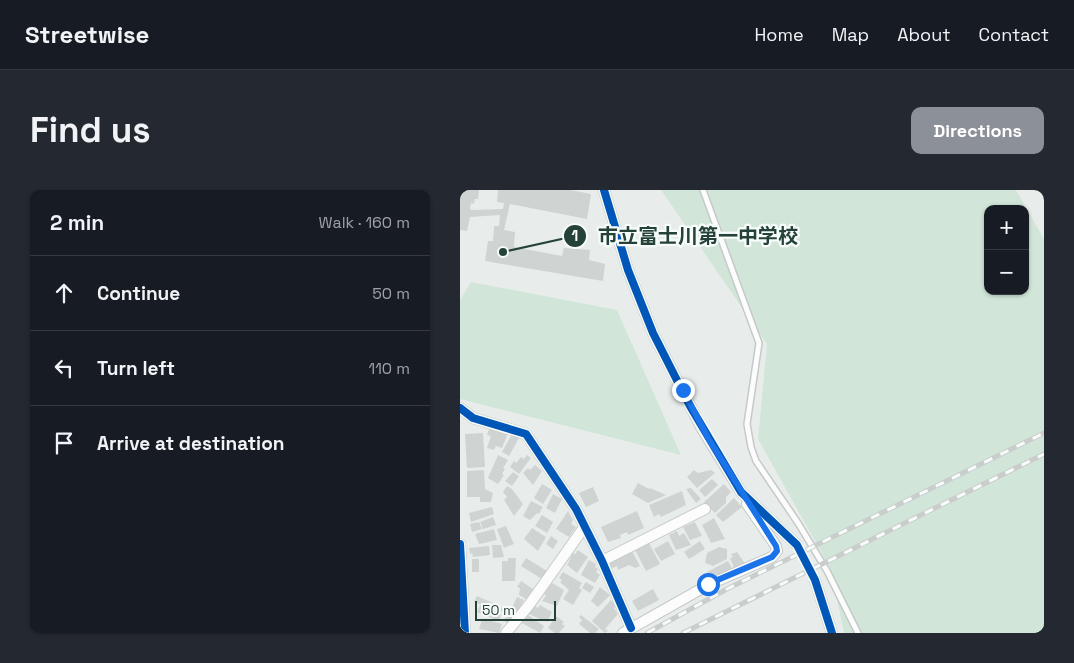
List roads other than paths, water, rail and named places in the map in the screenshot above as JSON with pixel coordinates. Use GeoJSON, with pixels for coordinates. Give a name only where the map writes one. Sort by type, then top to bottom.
{"type":"FeatureCollection","features":[{"type":"Feature","properties":{"kind":"street"},"geometry":{"type":"LineString","coordinates":[[604,190],[626,263],[653,333],[701,427],[741,492],[797,545]]}},
{"type":"Feature","properties":{"kind":"street"},"geometry":{"type":"LineString","coordinates":[[460,408],[473,418],[526,434],[564,489],[585,526],[602,561],[627,630],[708,584],[772,557],[777,551],[776,546],[747,503],[747,498]]}},
{"type":"Feature","properties":{"kind":"street"},"geometry":{"type":"LineString","coordinates":[[602,561],[705,509]]}},
{"type":"Feature","properties":{"kind":"street"},"geometry":{"type":"LineString","coordinates":[[506,633],[529,605],[585,526]]}},
{"type":"Feature","properties":{"kind":"street"},"geometry":{"type":"LineString","coordinates":[[460,544],[463,632]]}},
{"type":"Feature","properties":{"kind":"street"},"geometry":{"type":"LineString","coordinates":[[815,580],[832,633]]}},
{"type":"Feature","properties":{"kind":"lane"},"geometry":{"type":"LineString","coordinates":[[702,190],[759,343],[747,424],[751,447],[756,461],[798,523],[827,571],[858,633]]}},
{"type":"Feature","properties":{"kind":"tunnel"},"geometry":{"type":"LineString","coordinates":[[797,545],[815,580]]}},
{"type":"Feature","properties":{"kind":"railway"},"geometry":{"type":"LineString","coordinates":[[647,633],[727,589],[1044,433]]}},
{"type":"Feature","properties":{"kind":"railway"},"geometry":{"type":"LineString","coordinates":[[683,633],[1044,454]]}},
{"type":"Feature","properties":{"kind":"place","name":"市立富士川第一中学校"},"geometry":{"type":"Point","coordinates":[503,252]}}]}
